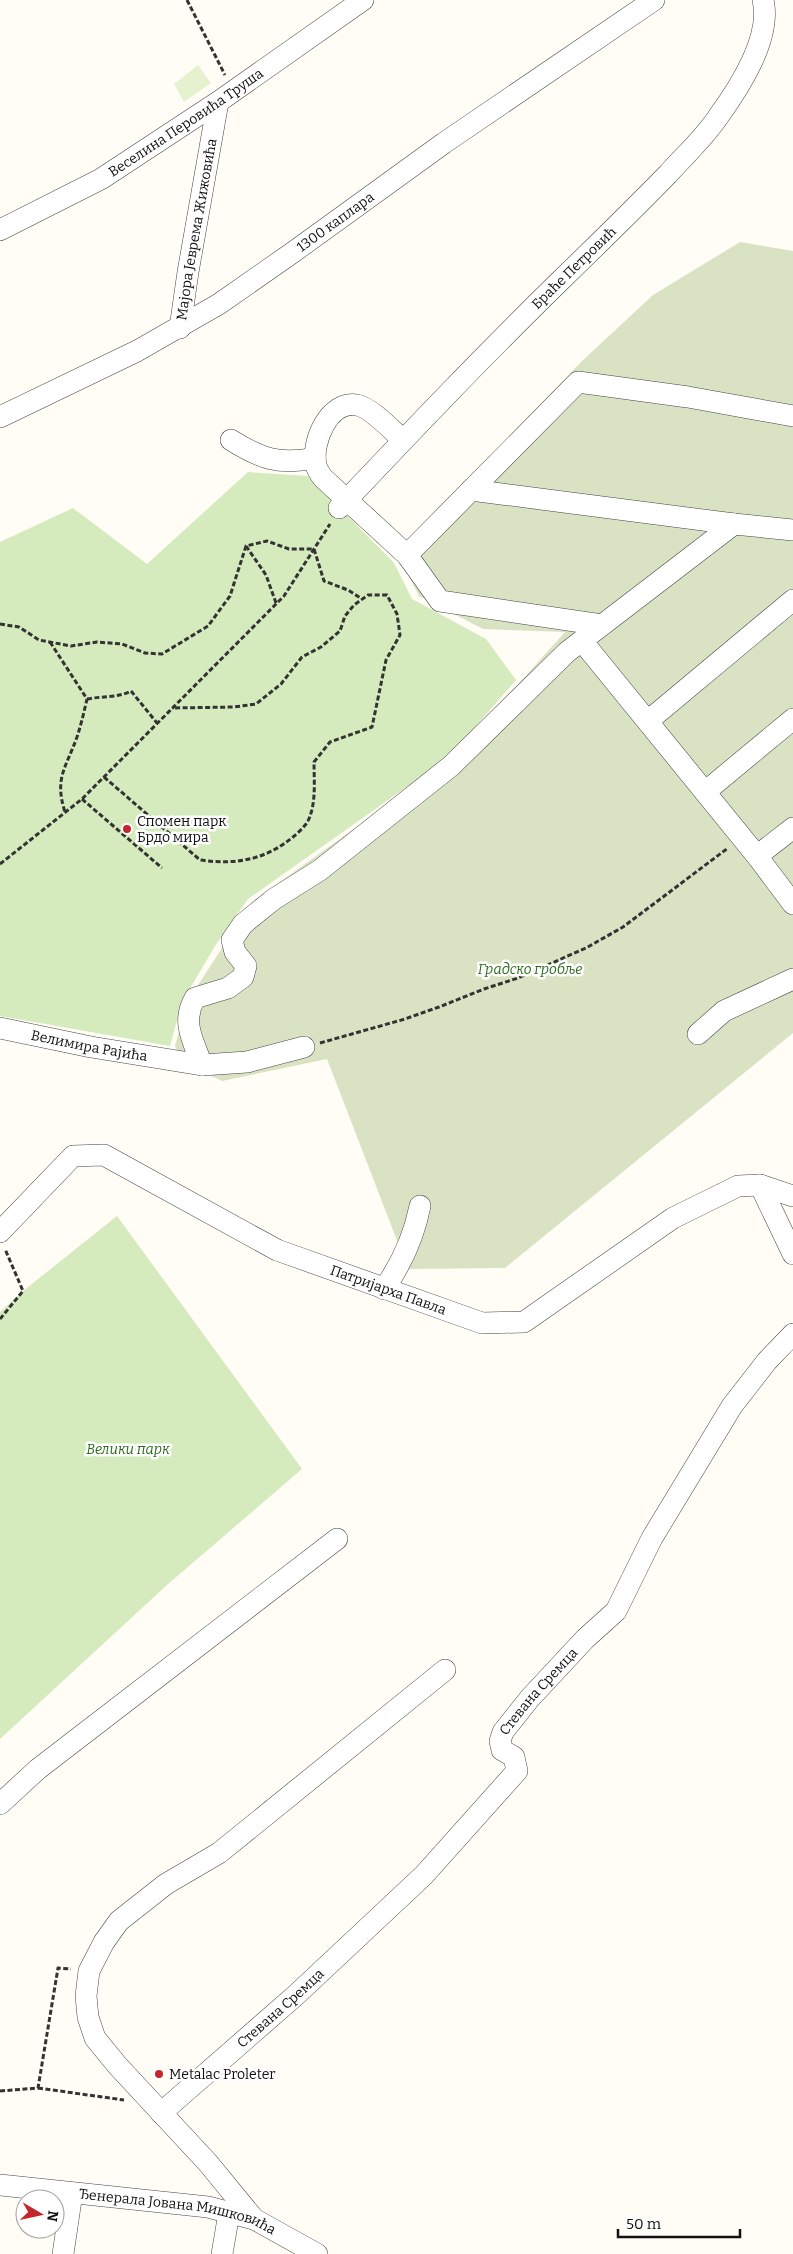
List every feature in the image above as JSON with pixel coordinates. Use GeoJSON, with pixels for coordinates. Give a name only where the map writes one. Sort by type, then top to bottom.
{"type":"FeatureCollection","features":[{"type":"Feature","properties":{"kind":"street","name":"Веселина Перовића Труша"},"geometry":{"type":"LineString","coordinates":[[0,230],[101,179],[225,97],[363,0]]}},
{"type":"Feature","properties":{"kind":"street","name":"1300 каплара"},"geometry":{"type":"LineString","coordinates":[[0,417],[102,369],[180,328],[241,289],[444,143],[654,0]]}},
{"type":"Feature","properties":{"kind":"street","name":"Браће Петровић"},"geometry":{"type":"LineString","coordinates":[[343,504],[403,440],[634,209],[707,131],[729,101],[750,67],[762,28],[763,0]]}},
{"type":"Feature","properties":{"kind":"street","name":"Мајора Јеврема Жижовића"},"geometry":{"type":"LineString","coordinates":[[180,328],[188,272],[225,97]]}},
{"type":"Feature","properties":{"kind":"street"},"geometry":{"type":"LineString","coordinates":[[407,555],[578,382],[688,396],[793,416]]}},
{"type":"Feature","properties":{"kind":"street"},"geometry":{"type":"LineString","coordinates":[[403,440],[363,407],[347,405],[332,414],[321,431],[315,458],[316,466],[343,504],[407,555],[440,601],[602,626]]}},
{"type":"Feature","properties":{"kind":"street"},"geometry":{"type":"LineString","coordinates":[[231,440],[251,452],[271,460],[295,462],[315,458]]}},
{"type":"Feature","properties":{"kind":"street"},"geometry":{"type":"LineString","coordinates":[[471,490],[793,530]]}},
{"type":"Feature","properties":{"kind":"street"},"geometry":{"type":"LineString","coordinates":[[202,1064],[189,1026],[188,1010],[195,998],[228,988],[243,977],[246,966],[234,952],[232,940],[243,924],[274,899],[320,870],[451,766],[567,652],[734,524]]}},
{"type":"Feature","properties":{"kind":"street"},"geometry":{"type":"LineString","coordinates":[[648,721],[793,600]]}},
{"type":"Feature","properties":{"kind":"street"},"geometry":{"type":"LineString","coordinates":[[582,641],[742,837],[793,904]]}},
{"type":"Feature","properties":{"kind":"street"},"geometry":{"type":"LineString","coordinates":[[705,792],[793,718]]}},
{"type":"Feature","properties":{"kind":"street"},"geometry":{"type":"LineString","coordinates":[[757,856],[793,828]]}},
{"type":"Feature","properties":{"kind":"street"},"geometry":{"type":"LineString","coordinates":[[698,1034],[724,1010],[793,979]]}},
{"type":"Feature","properties":{"kind":"street","name":"Велимира Рајића"},"geometry":{"type":"LineString","coordinates":[[0,1028],[91,1047],[202,1064],[246,1062],[304,1047]]}},
{"type":"Feature","properties":{"kind":"street","name":"Патријарха Павла"},"geometry":{"type":"LineString","coordinates":[[2,1240],[73,1156],[104,1154],[277,1250],[482,1324],[524,1322],[673,1218],[738,1186],[760,1185],[793,1196]]}},
{"type":"Feature","properties":{"kind":"street"},"geometry":{"type":"LineString","coordinates":[[760,1185],[793,1254]]}},
{"type":"Feature","properties":{"kind":"street"},"geometry":{"type":"LineString","coordinates":[[384,1289],[400,1266],[411,1240],[420,1206]]}},
{"type":"Feature","properties":{"kind":"street","name":"Стевана Сремца"},"geometry":{"type":"LineString","coordinates":[[156,2108],[296,1995],[424,1875],[517,1771],[514,1758],[502,1750],[500,1742],[503,1732],[530,1698],[585,1639],[616,1612],[652,1538],[732,1406],[767,1361],[793,1334]]}},
{"type":"Feature","properties":{"kind":"street"},"geometry":{"type":"LineString","coordinates":[[0,1804],[38,1769],[337,1539]]}},
{"type":"Feature","properties":{"kind":"street"},"geometry":{"type":"LineString","coordinates":[[254,2219],[208,2163],[156,2108],[95,2038],[88,2017],[86,1996],[89,1972],[104,1942],[119,1920],[166,1884],[219,1854],[445,1670]]}},
{"type":"Feature","properties":{"kind":"street","name":"Ђенерала Јована Мишковића"},"geometry":{"type":"LineString","coordinates":[[0,2185],[208,2207],[254,2219],[318,2254]]}},
{"type":"Feature","properties":{"kind":"street"},"geometry":{"type":"LineString","coordinates":[[63,2254],[72,2193]]}},
{"type":"Feature","properties":{"kind":"street"},"geometry":{"type":"LineString","coordinates":[[222,2254],[229,2213]]}},
{"type":"Feature","properties":{"kind":"path"},"geometry":{"type":"LineString","coordinates":[[187,0],[225,97]]}},
{"type":"Feature","properties":{"kind":"path"},"geometry":{"type":"LineString","coordinates":[[0,864],[82,799],[284,596],[343,504]]}},
{"type":"Feature","properties":{"kind":"path"},"geometry":{"type":"LineString","coordinates":[[246,546],[267,541],[289,549],[314,549]]}},
{"type":"Feature","properties":{"kind":"path"},"geometry":{"type":"LineString","coordinates":[[246,546],[266,575],[276,603]]}},
{"type":"Feature","properties":{"kind":"path"},"geometry":{"type":"LineString","coordinates":[[0,624],[19,627],[39,640],[49,642],[71,646],[98,642],[122,644],[146,652],[162,654],[208,626],[230,596],[246,546]]}},
{"type":"Feature","properties":{"kind":"path"},"geometry":{"type":"LineString","coordinates":[[314,549],[324,581],[348,590],[362,599]]}},
{"type":"Feature","properties":{"kind":"path"},"geometry":{"type":"LineString","coordinates":[[104,777],[200,860],[215,862],[252,859],[277,850],[301,830],[310,817],[314,784],[314,762],[330,742],[372,727],[386,660],[400,635],[397,614],[387,595],[368,595],[354,605],[345,616],[340,631],[321,647],[302,657],[281,684],[256,704],[234,707],[172,708]]}},
{"type":"Feature","properties":{"kind":"path"},"geometry":{"type":"LineString","coordinates":[[49,642],[87,700],[77,738],[62,770],[60,796],[65,812]]}},
{"type":"Feature","properties":{"kind":"path"},"geometry":{"type":"LineString","coordinates":[[87,700],[106,696],[122,696],[131,691],[157,723]]}},
{"type":"Feature","properties":{"kind":"path"},"geometry":{"type":"LineString","coordinates":[[82,799],[162,868]]}},
{"type":"Feature","properties":{"kind":"path"},"geometry":{"type":"LineString","coordinates":[[304,1047],[405,1019],[518,978],[586,948],[624,926],[701,871],[742,837]]}},
{"type":"Feature","properties":{"kind":"path"},"geometry":{"type":"LineString","coordinates":[[0,1319],[23,1291],[2,1240]]}},
{"type":"Feature","properties":{"kind":"path"},"geometry":{"type":"LineString","coordinates":[[38,2088],[58,1968],[89,1972]]}},
{"type":"Feature","properties":{"kind":"path"},"geometry":{"type":"LineString","coordinates":[[0,2090],[38,2088],[156,2108]]}},
{"type":"Feature","properties":{"kind":"green space"},"geometry":{"type":"Polygon","coordinates":[[[198,65],[211,83],[184,102],[174,84],[198,65]]]}},
{"type":"Feature","properties":{"kind":"green space","name":"Градско гробље"},"geometry":{"type":"Polygon","coordinates":[[[740,242],[793,251],[793,1033],[505,1268],[408,1269],[327,1059],[222,1081],[181,1061],[175,1046],[187,1002],[252,902],[450,760],[565,632],[483,629],[419,596],[410,578],[401,548],[581,362],[653,295],[740,242]]]}},
{"type":"Feature","properties":{"kind":"green space","name":"Спомен парк Брдо мира"},"geometry":{"type":"Polygon","coordinates":[[[248,472],[308,476],[394,563],[412,599],[486,639],[516,680],[449,757],[248,899],[215,946],[182,1002],[170,1046],[0,1016],[0,542],[73,508],[147,564],[248,472]]]}},
{"type":"Feature","properties":{"kind":"green space","name":"Велики парк"},"geometry":{"type":"Polygon","coordinates":[[[117,1216],[302,1469],[167,1585],[0,1739],[0,1312],[23,1291],[117,1216]]]}},
{"type":"Feature","properties":{"kind":"place","name":"Спомен парк Брдо мира"},"geometry":{"type":"Point","coordinates":[127,829]}},
{"type":"Feature","properties":{"kind":"place","name":"Metalac Proleter"},"geometry":{"type":"Point","coordinates":[159,2074]}}]}
